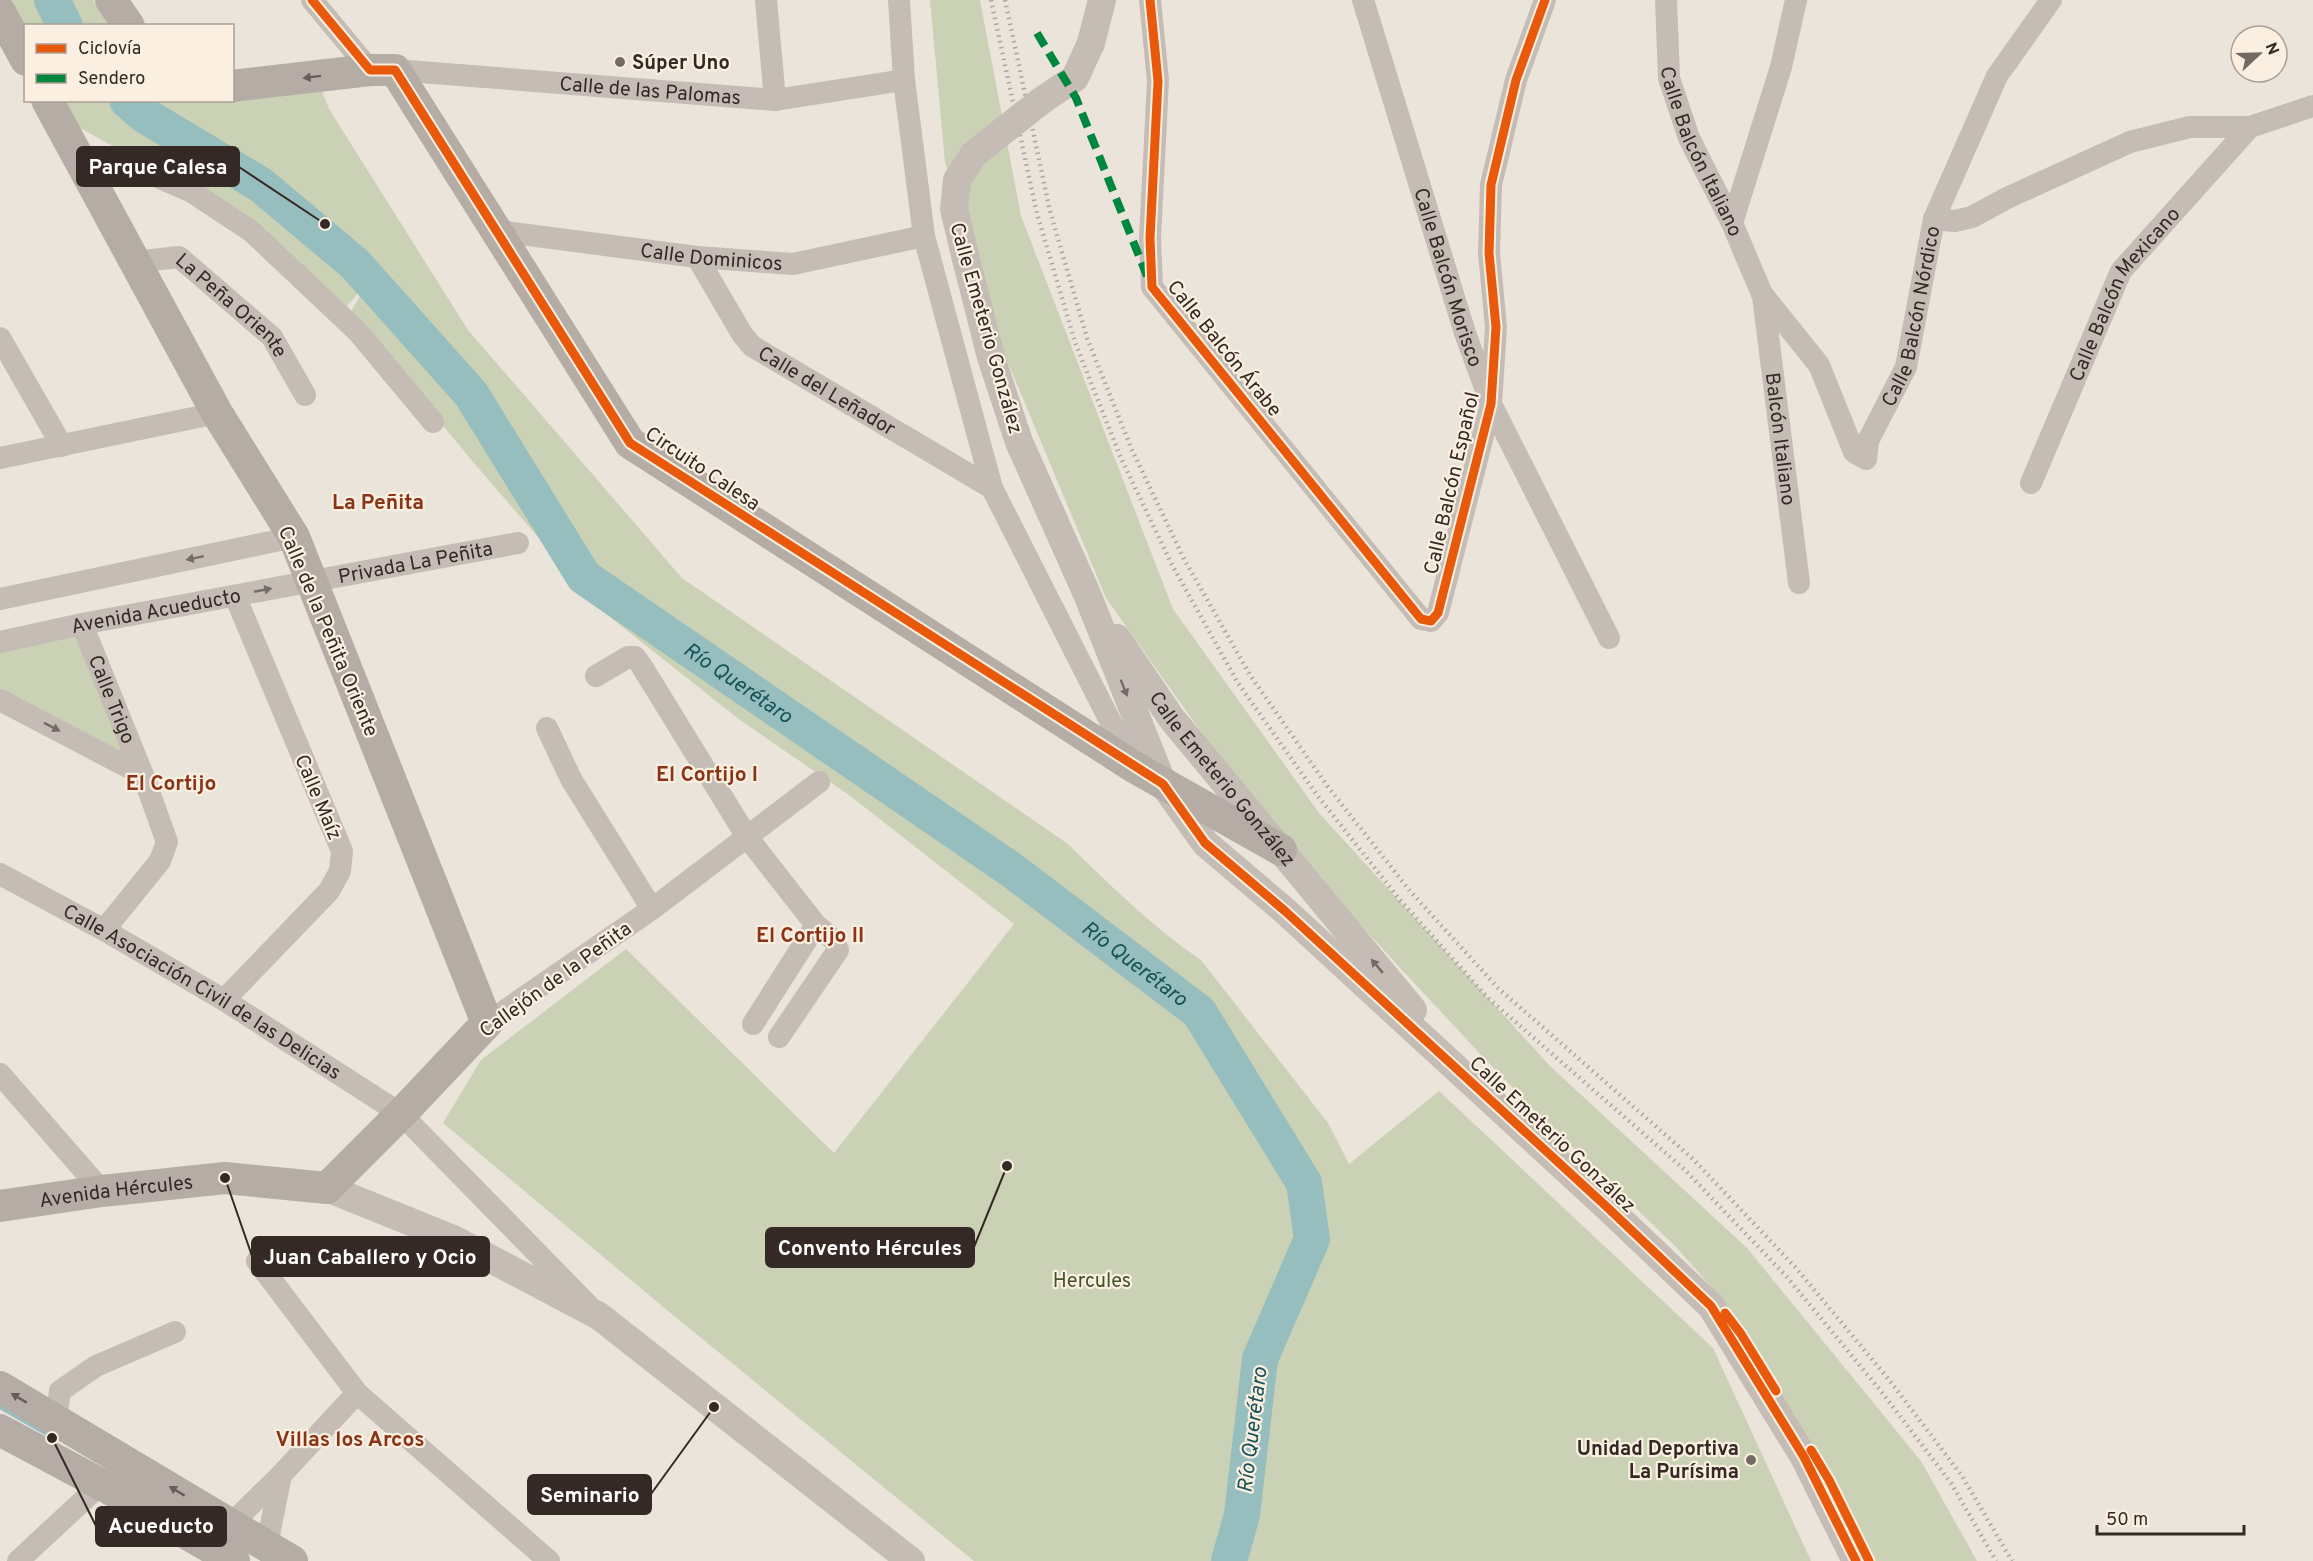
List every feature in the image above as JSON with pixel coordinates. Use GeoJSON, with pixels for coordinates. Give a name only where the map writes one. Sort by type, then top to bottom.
{"type":"FeatureCollection","features":[{"type":"Feature","properties":{"kind":"main road"},"geometry":{"type":"LineString","coordinates":[[111,0],[128,24]]}},
{"type":"Feature","properties":{"kind":"main road"},"geometry":{"type":"LineString","coordinates":[[0,12],[24,56]]}},
{"type":"Feature","properties":{"kind":"main road","name":"Calle de las Palomas"},"geometry":{"type":"LineString","coordinates":[[234,86],[382,70]]}},
{"type":"Feature","properties":{"kind":"main road","name":"Circuito Calesa"},"geometry":{"type":"LineString","coordinates":[[382,70],[497,231],[630,443],[1134,767],[1281,850]]}},
{"type":"Feature","properties":{"kind":"main road","name":"Calle de la Peñita Oriente"},"geometry":{"type":"LineString","coordinates":[[48,102],[218,413],[294,537],[487,1023]]}},
{"type":"Feature","properties":{"kind":"main road","name":"Callejón de la Peñita"},"geometry":{"type":"LineString","coordinates":[[327,1188],[487,1023]]}},
{"type":"Feature","properties":{"kind":"main road","name":"Avenida Hércules"},"geometry":{"type":"LineString","coordinates":[[0,1206],[102,1191],[225,1178],[327,1188]]}},
{"type":"Feature","properties":{"kind":"main road"},"geometry":{"type":"LineString","coordinates":[[0,1387],[260,1544]]}},
{"type":"Feature","properties":{"kind":"main road"},"geometry":{"type":"LineString","coordinates":[[3,1435],[104,1486],[220,1558]]}},
{"type":"Feature","properties":{"kind":"main road"},"geometry":{"type":"LineString","coordinates":[[104,1486],[124,1460]]}},
{"type":"Feature","properties":{"kind":"street","name":"Circuito Calesa"},"geometry":{"type":"LineString","coordinates":[[312,0],[382,70]]}},
{"type":"Feature","properties":{"kind":"street"},"geometry":{"type":"LineString","coordinates":[[766,0],[776,100]]}},
{"type":"Feature","properties":{"kind":"street"},"geometry":{"type":"LineString","coordinates":[[899,0],[904,80],[924,236],[992,488],[1134,767]]}},
{"type":"Feature","properties":{"kind":"street","name":"Calle Emeterio González"},"geometry":{"type":"LineString","coordinates":[[1102,0],[1091,43],[1075,78],[1041,100],[974,154],[957,180],[954,209],[991,357],[1019,442],[1087,594],[1163,784],[1205,843],[1285,911],[1711,1306],[1804,1457],[1856,1561]]}},
{"type":"Feature","properties":{"kind":"street","name":"Calle Balcón Árabe"},"geometry":{"type":"LineString","coordinates":[[1149,0],[1158,81],[1150,238],[1152,287],[1421,619],[1431,621]]}},
{"type":"Feature","properties":{"kind":"street","name":"Calle Balcón Morisco"},"geometry":{"type":"LineString","coordinates":[[1363,0],[1465,333],[1491,404],[1609,638]]}},
{"type":"Feature","properties":{"kind":"street","name":"Calle Balcón Español"},"geometry":{"type":"LineString","coordinates":[[1431,621],[1438,613],[1491,404],[1496,327],[1489,253],[1491,185],[1516,80],[1545,0]]}},
{"type":"Feature","properties":{"kind":"street","name":"Calle Balcón Italiano"},"geometry":{"type":"LineString","coordinates":[[1666,0],[1669,78],[1689,138],[1732,222],[1762,294]]}},
{"type":"Feature","properties":{"kind":"street"},"geometry":{"type":"LineString","coordinates":[[1732,222],[1781,67],[1796,0]]}},
{"type":"Feature","properties":{"kind":"street","name":"Calle Balcón Nórdico"},"geometry":{"type":"LineString","coordinates":[[1762,294],[1819,365],[1854,452],[1866,459],[1868,441],[1906,366],[1934,219],[1997,76],[2051,0]]}},
{"type":"Feature","properties":{"kind":"street","name":"Calle de las Palomas"},"geometry":{"type":"LineString","coordinates":[[382,70],[776,100],[904,80]]}},
{"type":"Feature","properties":{"kind":"street","name":"Calle Balcón Mexicano"},"geometry":{"type":"LineString","coordinates":[[1934,219],[1955,221],[1972,217],[2007,198],[2130,142],[2190,127],[2250,127],[2313,106]]}},
{"type":"Feature","properties":{"kind":"street","name":"Calle Balcón Mexicano"},"geometry":{"type":"LineString","coordinates":[[2031,483],[2121,271],[2250,127]]}},
{"type":"Feature","properties":{"kind":"street"},"geometry":{"type":"LineString","coordinates":[[84,170],[134,167],[192,192],[251,231],[358,332],[433,422]]}},
{"type":"Feature","properties":{"kind":"street","name":"Calle Dominicos"},"geometry":{"type":"LineString","coordinates":[[497,231],[697,257],[793,264],[924,236]]}},
{"type":"Feature","properties":{"kind":"street","name":"La Peña Oriente"},"geometry":{"type":"LineString","coordinates":[[134,262],[179,257],[272,337],[304,395]]}},
{"type":"Feature","properties":{"kind":"street","name":"Calle del Leñador"},"geometry":{"type":"LineString","coordinates":[[697,257],[742,334],[752,346],[992,488]]}},
{"type":"Feature","properties":{"kind":"street","name":"Balcón Italiano"},"geometry":{"type":"LineString","coordinates":[[1762,294],[1799,583]]}},
{"type":"Feature","properties":{"kind":"street"},"geometry":{"type":"LineString","coordinates":[[0,338],[62,446]]}},
{"type":"Feature","properties":{"kind":"street"},"geometry":{"type":"LineString","coordinates":[[0,458],[218,413]]}},
{"type":"Feature","properties":{"kind":"street"},"geometry":{"type":"LineString","coordinates":[[0,599],[294,537]]}},
{"type":"Feature","properties":{"kind":"street","name":"Privada La Peñita"},"geometry":{"type":"LineString","coordinates":[[313,581],[518,543]]}},
{"type":"Feature","properties":{"kind":"street","name":"Avenida Acueducto"},"geometry":{"type":"LineString","coordinates":[[0,642],[82,624],[313,581]]}},
{"type":"Feature","properties":{"kind":"street","name":"Calle Emeterio González"},"geometry":{"type":"LineString","coordinates":[[1087,594],[1172,719],[1482,1092]]}},
{"type":"Feature","properties":{"kind":"street","name":"Calle Maíz"},"geometry":{"type":"LineString","coordinates":[[224,1000],[329,891],[340,871],[342,851],[236,596]]}},
{"type":"Feature","properties":{"kind":"street","name":"Calle Trigo"},"geometry":{"type":"LineString","coordinates":[[82,624],[143,775],[167,842],[160,861],[104,930]]}},
{"type":"Feature","properties":{"kind":"street"},"geometry":{"type":"LineString","coordinates":[[596,676],[628,657],[635,657],[747,837],[816,925],[834,940],[838,950],[780,1037]]}},
{"type":"Feature","properties":{"kind":"street","name":"Calle Trigo"},"geometry":{"type":"LineString","coordinates":[[0,700],[143,775]]}},
{"type":"Feature","properties":{"kind":"street"},"geometry":{"type":"LineString","coordinates":[[547,728],[571,779],[652,909]]}},
{"type":"Feature","properties":{"kind":"street","name":"Callejón de la Peñita"},"geometry":{"type":"LineString","coordinates":[[487,1023],[652,909],[819,783]]}},
{"type":"Feature","properties":{"kind":"street","name":"Calle Asociación Civil de las Delicias"},"geometry":{"type":"LineString","coordinates":[[0,874],[104,930],[224,1000],[401,1114],[599,1316]]}},
{"type":"Feature","properties":{"kind":"street"},"geometry":{"type":"LineString","coordinates":[[1285,911],[1303,908],[1312,888]]}},
{"type":"Feature","properties":{"kind":"street"},"geometry":{"type":"LineString","coordinates":[[753,1024],[816,925]]}},
{"type":"Feature","properties":{"kind":"street"},"geometry":{"type":"LineString","coordinates":[[0,1074],[102,1191]]}},
{"type":"Feature","properties":{"kind":"street","name":"Avenida Hércules"},"geometry":{"type":"LineString","coordinates":[[327,1188],[453,1239],[599,1316],[911,1561]]}},
{"type":"Feature","properties":{"kind":"street"},"geometry":{"type":"LineString","coordinates":[[257,1262],[357,1393],[549,1561]]}},
{"type":"Feature","properties":{"kind":"street"},"geometry":{"type":"LineString","coordinates":[[56,1420],[60,1391],[96,1366],[175,1332]]}},
{"type":"Feature","properties":{"kind":"street"},"geometry":{"type":"LineString","coordinates":[[260,1544],[281,1475],[357,1393]]}},
{"type":"Feature","properties":{"kind":"street"},"geometry":{"type":"LineString","coordinates":[[260,1544],[281,1475]]}},
{"type":"Feature","properties":{"kind":"street"},"geometry":{"type":"LineString","coordinates":[[18,1561],[104,1486]]}},
{"type":"Feature","properties":{"kind":"street"},"geometry":{"type":"LineString","coordinates":[[220,1558],[260,1544]]}},
{"type":"Feature","properties":{"kind":"green space"},"geometry":{"type":"Polygon","coordinates":[[[0,0],[93,0],[109,24],[24,24],[24,46],[0,0]]]}},
{"type":"Feature","properties":{"kind":"green space"},"geometry":{"type":"Polygon","coordinates":[[[930,0],[980,0],[1021,216],[1173,609],[1319,813],[1550,1066],[1747,1248],[1921,1461],[1977,1561],[1873,1561],[1834,1479],[1724,1301],[1675,1246],[1538,1114],[1482,1056],[1265,822],[1106,598],[994,329],[945,162],[930,0]]]}},
{"type":"Feature","properties":{"kind":"green space","name":"Hercules"},"geometry":{"type":"Polygon","coordinates":[[[320,86],[329,109],[468,330],[682,578],[1068,844],[1148,920],[1201,960],[1328,1123],[1349,1164],[1439,1091],[1713,1348],[1811,1561],[974,1561],[662,1306],[443,1123],[481,1060],[626,949],[834,1153],[1014,924],[849,795],[740,720],[601,610],[473,462],[356,320],[349,315],[366,285],[344,309],[138,160],[80,128],[61,102],[234,102],[234,100],[320,86]]]}},
{"type":"Feature","properties":{"kind":"green space"},"geometry":{"type":"Polygon","coordinates":[[[82,624],[143,775],[0,700],[0,642],[82,624]]]}},
{"type":"Feature","properties":{"kind":"waterway"},"geometry":{"type":"LineString","coordinates":[[52,0],[64,24]]}},
{"type":"Feature","properties":{"kind":"waterway","name":"Río Querétaro"},"geometry":{"type":"LineString","coordinates":[[129,102],[144,115],[261,185],[355,264],[471,394],[584,577],[1013,871],[1199,1012],[1304,1183],[1312,1239],[1260,1359],[1242,1515],[1229,1561]]}},
{"type":"Feature","properties":{"kind":"waterway"},"geometry":{"type":"LineString","coordinates":[[0,1406],[54,1437]]}},
{"type":"Feature","properties":{"kind":"railway"},"geometry":{"type":"LineString","coordinates":[[991,0],[1037,214],[1075,342],[1120,456],[1172,565],[1238,683],[1317,795],[1400,900],[1488,998],[1684,1169],[1787,1277],[1880,1390],[1951,1483],[1996,1561]]}},
{"type":"Feature","properties":{"kind":"railway"},"geometry":{"type":"LineString","coordinates":[[1005,0],[1050,211],[1087,338],[1132,450],[1184,559],[1250,675],[1328,787],[1410,891],[1498,988],[1693,1159],[1796,1268],[1890,1381],[1962,1476],[2012,1561]]}},
{"type":"Feature","properties":{"kind":"marked path"},"geometry":{"type":"LineString","coordinates":[[1037,33],[1076,98],[1147,276]]}},
{"type":"Feature","properties":{"kind":"cycle path"},"geometry":{"type":"LineString","coordinates":[[312,0],[370,70],[395,70],[630,443],[1163,784],[1205,843],[1285,911],[1608,1208],[1711,1306],[1804,1457],[1856,1561]]}},
{"type":"Feature","properties":{"kind":"cycle path"},"geometry":{"type":"LineString","coordinates":[[1150,0],[1158,81],[1150,238],[1152,287],[1421,619],[1431,621],[1438,613],[1491,404],[1496,327],[1489,253],[1491,185],[1516,80],[1545,0]]}},
{"type":"Feature","properties":{"kind":"cycle path"},"geometry":{"type":"LineString","coordinates":[[1725,1313],[1741,1334],[1776,1391]]}},
{"type":"Feature","properties":{"kind":"cycle path"},"geometry":{"type":"LineString","coordinates":[[1811,1450],[1829,1480],[1869,1561]]}},
{"type":"Feature","properties":{"kind":"place","name":"Súper Uno"},"geometry":{"type":"Point","coordinates":[620,62]}},
{"type":"Feature","properties":{"kind":"place","name":"Parque Calesa"},"geometry":{"type":"Point","coordinates":[325,224]}},
{"type":"Feature","properties":{"kind":"place","name":"Convento Hércules"},"geometry":{"type":"Point","coordinates":[1007,1166]}},
{"type":"Feature","properties":{"kind":"place","name":"Juan Caballero y Ocio"},"geometry":{"type":"Point","coordinates":[225,1178]}},
{"type":"Feature","properties":{"kind":"place","name":"Seminario"},"geometry":{"type":"Point","coordinates":[714,1407]}},
{"type":"Feature","properties":{"kind":"place","name":"Acueducto"},"geometry":{"type":"Point","coordinates":[52,1438]}},
{"type":"Feature","properties":{"kind":"place","name":"Unidad Deportiva La Purísima"},"geometry":{"type":"Point","coordinates":[1751,1460]}},
{"type":"Feature","properties":{"kind":"district","name":"La Peñita"},"geometry":{"type":"Point","coordinates":[378,502]}},
{"type":"Feature","properties":{"kind":"district","name":"El Cortijo I"},"geometry":{"type":"Point","coordinates":[707,774]}},
{"type":"Feature","properties":{"kind":"district","name":"El Cortijo"},"geometry":{"type":"Point","coordinates":[171,783]}},
{"type":"Feature","properties":{"kind":"district","name":"El Cortijo II"},"geometry":{"type":"Point","coordinates":[810,935]}},
{"type":"Feature","properties":{"kind":"district","name":"Villas los Arcos"},"geometry":{"type":"Point","coordinates":[350,1439]}}]}
